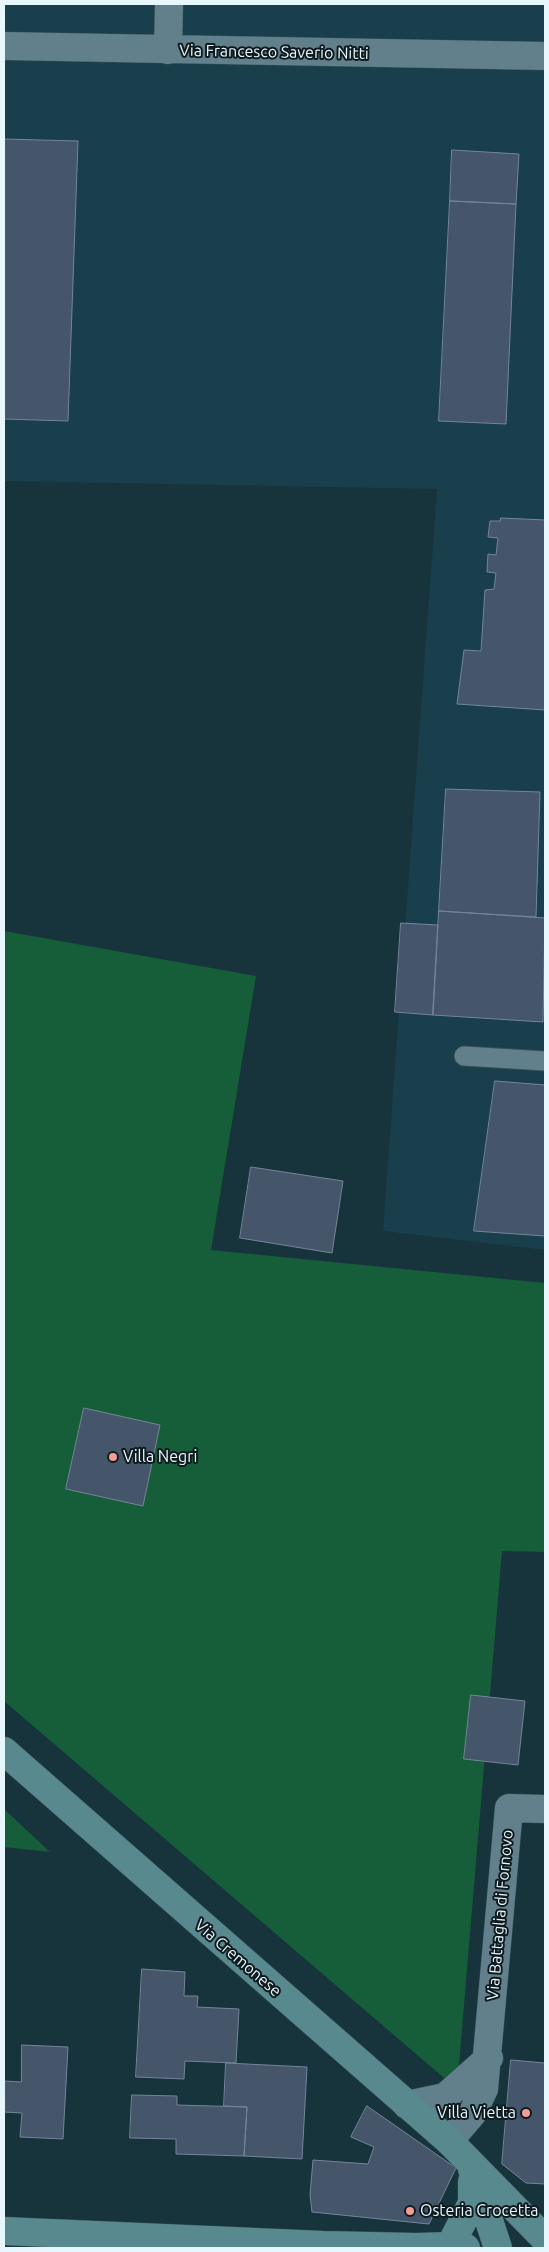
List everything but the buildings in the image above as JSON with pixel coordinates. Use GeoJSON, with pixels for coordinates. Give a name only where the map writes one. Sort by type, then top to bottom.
{"type":"FeatureCollection","features":[{"type":"Feature","properties":{"kind":"main road","name":"Via Cremonese"},"geometry":{"type":"LineString","coordinates":[[4,1751],[449,2141],[545,2239]]}},
{"type":"Feature","properties":{"kind":"main road","name":"Via Cremonese"},"geometry":{"type":"LineString","coordinates":[[471,2165],[498,2248]]}},
{"type":"Feature","properties":{"kind":"main road"},"geometry":{"type":"LineString","coordinates":[[4,2231],[132,2242],[328,2247],[458,2247],[472,2203],[471,2165]]}},
{"type":"Feature","properties":{"kind":"main road"},"geometry":{"type":"LineString","coordinates":[[526,2248],[545,2246]]}},
{"type":"Feature","properties":{"kind":"street"},"geometry":{"type":"LineString","coordinates":[[168,50],[169,4]]}},
{"type":"Feature","properties":{"kind":"street","name":"Via Francesco Saverio Nitti"},"geometry":{"type":"LineString","coordinates":[[4,46],[545,56]]}},
{"type":"Feature","properties":{"kind":"street","name":"Via Battaglia di Fornovo"},"geometry":{"type":"LineString","coordinates":[[449,2141],[472,2114],[484,2089],[509,1808],[545,1809]]}},
{"type":"Feature","properties":{"kind":"street"},"geometry":{"type":"LineString","coordinates":[[407,2105],[445,2097],[488,2058]]}},
{"type":"Feature","properties":{"kind":"lane"},"geometry":{"type":"LineString","coordinates":[[464,1056],[545,1061]]}},
{"type":"Feature","properties":{"kind":"shaded area"},"geometry":{"type":"Polygon","coordinates":[[[4,4],[545,4],[545,1250],[383,1231],[437,489],[4,481],[4,4]]]}},
{"type":"Feature","properties":{"kind":"green space"},"geometry":{"type":"Polygon","coordinates":[[[4,931],[256,976],[211,1250],[545,1283],[545,1552],[502,1551],[457,2089],[4,1701],[4,931]]]}},
{"type":"Feature","properties":{"kind":"green space"},"geometry":{"type":"Polygon","coordinates":[[[4,1809],[50,1852],[4,1847],[4,1809]]]}},
{"type":"Feature","properties":{"kind":"place","name":"Villa Negri"},"geometry":{"type":"Point","coordinates":[113,1457]}},
{"type":"Feature","properties":{"kind":"place","name":"Villa Vietta"},"geometry":{"type":"Point","coordinates":[526,2113]}},
{"type":"Feature","properties":{"kind":"place","name":"Osteria Crocetta"},"geometry":{"type":"Point","coordinates":[410,2211]}}]}
